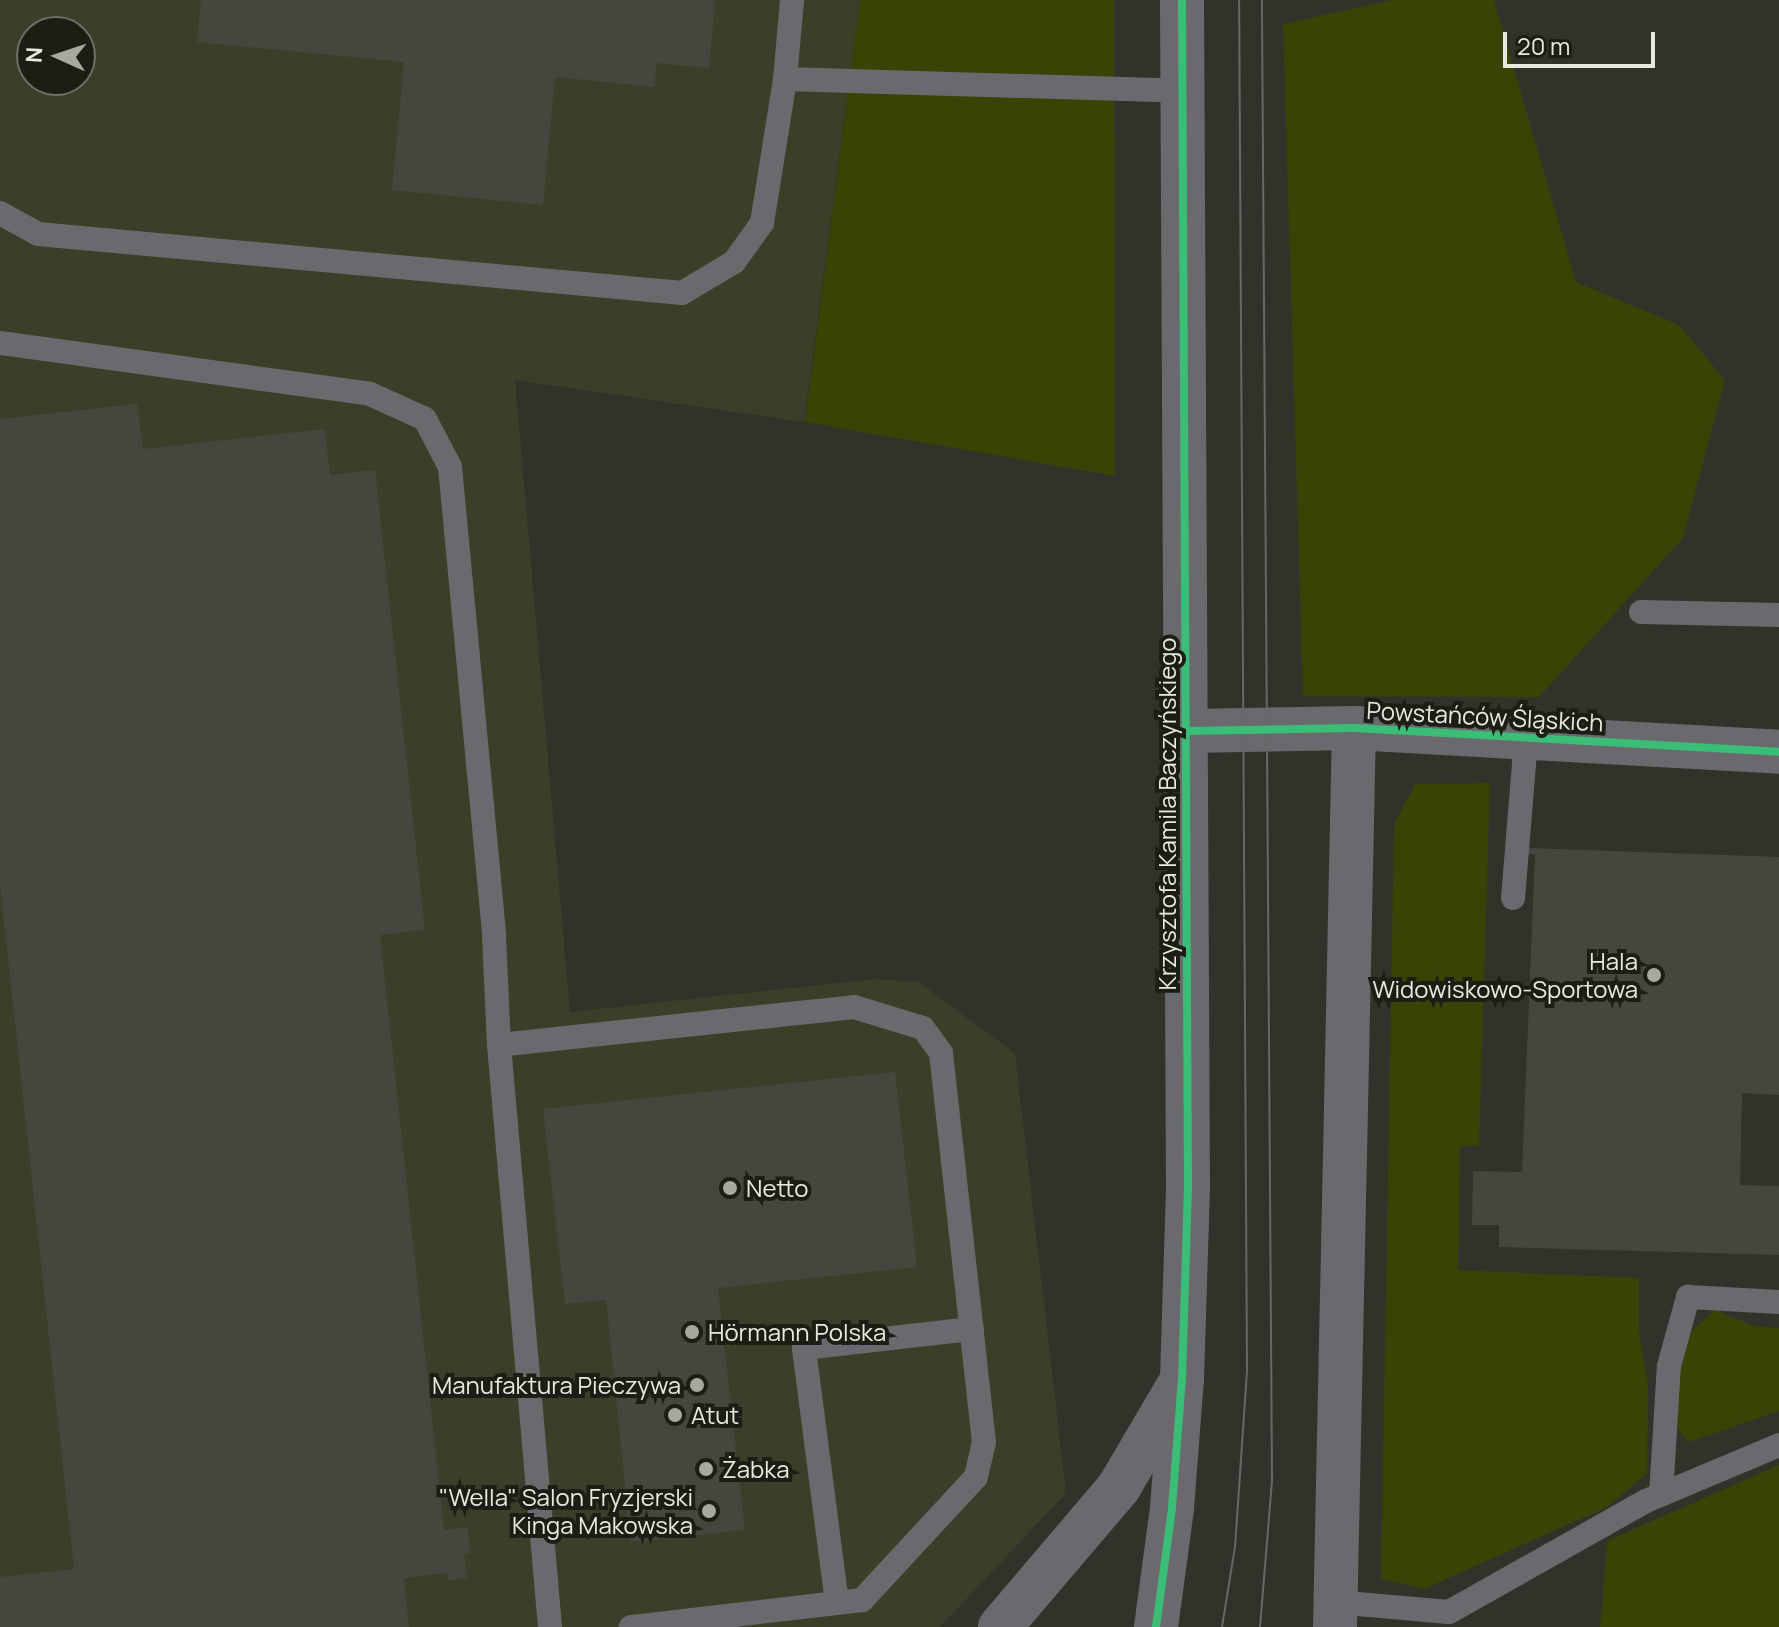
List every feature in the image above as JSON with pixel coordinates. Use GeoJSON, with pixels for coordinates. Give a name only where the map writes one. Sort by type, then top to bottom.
{"type":"FeatureCollection","features":[{"type":"Feature","properties":{"kind":"street","name":"Krzysztofa Kamila Baczyńskiego"},"geometry":{"type":"LineString","coordinates":[[1156,1627],[1172,1508],[1182,1379],[1188,1187],[1182,0]]}},
{"type":"Feature","properties":{"kind":"street","name":"Powstańców Śląskich"},"geometry":{"type":"LineString","coordinates":[[1188,731],[1354,728],[1779,752]]}},
{"type":"Feature","properties":{"kind":"street"},"geometry":{"type":"LineString","coordinates":[[1335,1614],[1354,728]]}},
{"type":"Feature","properties":{"kind":"street","name":"Krzysztofa Kamila Baczyńskiego"},"geometry":{"type":"LineString","coordinates":[[1000,1627],[1119,1487],[1182,1379]]}},
{"type":"Feature","properties":{"kind":"lane"},"geometry":{"type":"LineString","coordinates":[[0,213],[38,234],[682,293],[734,262],[762,223],[785,79],[792,0]]}},
{"type":"Feature","properties":{"kind":"lane"},"geometry":{"type":"LineString","coordinates":[[785,79],[1182,91]]}},
{"type":"Feature","properties":{"kind":"lane"},"geometry":{"type":"LineString","coordinates":[[0,343],[370,394],[425,419],[450,467],[494,936],[499,1045],[550,1627]]}},
{"type":"Feature","properties":{"kind":"lane"},"geometry":{"type":"LineString","coordinates":[[1641,612],[1779,615]]}},
{"type":"Feature","properties":{"kind":"lane"},"geometry":{"type":"LineString","coordinates":[[1513,898],[1526,739]]}},
{"type":"Feature","properties":{"kind":"lane"},"geometry":{"type":"LineString","coordinates":[[499,1045],[854,1007],[923,1028],[941,1053],[984,1442],[976,1477],[862,1600],[631,1627]]}},
{"type":"Feature","properties":{"kind":"lane"},"geometry":{"type":"LineString","coordinates":[[1661,1495],[1669,1366],[1688,1297],[1779,1302]]}},
{"type":"Feature","properties":{"kind":"lane"},"geometry":{"type":"LineString","coordinates":[[837,1603],[804,1348],[972,1329]]}},
{"type":"Feature","properties":{"kind":"lane"},"geometry":{"type":"LineString","coordinates":[[1335,1614],[1449,1612],[1661,1495],[1779,1445]]}},
{"type":"Feature","properties":{"kind":"shaded area"},"geometry":{"type":"Polygon","coordinates":[[[0,0],[860,0],[804,422],[515,380],[570,1012],[875,979],[918,982],[1015,1053],[1066,1493],[940,1627],[0,1627],[0,0]]]}},
{"type":"Feature","properties":{"kind":"green space"},"geometry":{"type":"Polygon","coordinates":[[[860,0],[1114,0],[1115,476],[805,422],[860,0]]]}},
{"type":"Feature","properties":{"kind":"green space"},"geometry":{"type":"Polygon","coordinates":[[[1393,0],[1494,0],[1576,282],[1679,325],[1725,380],[1683,538],[1539,697],[1303,696],[1283,24],[1393,0]]]}},
{"type":"Feature","properties":{"kind":"green space"},"geometry":{"type":"Polygon","coordinates":[[[1490,783],[1479,1146],[1460,1146],[1458,1270],[1639,1278],[1639,1332],[1648,1385],[1647,1473],[1607,1507],[1424,1589],[1381,1579],[1394,825],[1415,784],[1490,783]]]}},
{"type":"Feature","properties":{"kind":"green space"},"geometry":{"type":"Polygon","coordinates":[[[1715,1310],[1754,1326],[1779,1328],[1779,1411],[1689,1442],[1678,1430],[1676,1366],[1687,1335],[1715,1310]]]}},
{"type":"Feature","properties":{"kind":"green space"},"geometry":{"type":"Polygon","coordinates":[[[1779,1465],[1779,1627],[1600,1627],[1607,1541],[1779,1465]]]}},
{"type":"Feature","properties":{"kind":"building"},"geometry":{"type":"Polygon","coordinates":[[[201,0],[715,0],[709,68],[656,63],[655,87],[555,77],[543,205],[392,190],[404,62],[197,42],[201,0]]]}},
{"type":"Feature","properties":{"kind":"building"},"geometry":{"type":"Polygon","coordinates":[[[137,404],[143,449],[325,429],[330,475],[375,470],[425,930],[380,935],[444,1530],[468,1527],[470,1553],[464,1554],[467,1578],[448,1580],[447,1573],[404,1578],[409,1627],[0,1627],[0,1577],[74,1569],[0,884],[0,419],[137,404]]]}},
{"type":"Feature","properties":{"kind":"building","name":"Hala Widowiskowo-Sportowa"},"geometry":{"type":"Polygon","coordinates":[[[1529,848],[1779,857],[1779,1095],[1742,1093],[1740,1185],[1779,1186],[1779,1255],[1499,1247],[1499,1225],[1472,1225],[1473,1171],[1522,1172],[1535,855],[1529,854],[1529,848]]]}},
{"type":"Feature","properties":{"kind":"building","name":"Netto"},"geometry":{"type":"Polygon","coordinates":[[[895,1072],[917,1267],[718,1288],[745,1530],[631,1542],[606,1300],[565,1304],[543,1109],[895,1072]]]}},
{"type":"Feature","properties":{"kind":"tram line"},"geometry":{"type":"LineString","coordinates":[[1222,1627],[1235,1547],[1247,1369],[1239,0]]}},
{"type":"Feature","properties":{"kind":"tram line"},"geometry":{"type":"LineString","coordinates":[[1260,1627],[1272,1480],[1262,0]]}},
{"type":"Feature","properties":{"kind":"cycle path"},"geometry":{"type":"LineString","coordinates":[[1156,1627],[1172,1508],[1182,1379],[1188,1187],[1182,0]]}},
{"type":"Feature","properties":{"kind":"cycle path"},"geometry":{"type":"LineString","coordinates":[[1188,731],[1354,728],[1779,752]]}},
{"type":"Feature","properties":{"kind":"place","name":"Hala Widowiskowo-Sportowa"},"geometry":{"type":"Point","coordinates":[1654,975]}},
{"type":"Feature","properties":{"kind":"place","name":"Netto"},"geometry":{"type":"Point","coordinates":[730,1188]}},
{"type":"Feature","properties":{"kind":"place","name":"Hörmann Polska"},"geometry":{"type":"Point","coordinates":[692,1332]}},
{"type":"Feature","properties":{"kind":"place","name":"Manufaktura Pieczywa"},"geometry":{"type":"Point","coordinates":[697,1385]}},
{"type":"Feature","properties":{"kind":"place","name":"Atut"},"geometry":{"type":"Point","coordinates":[675,1415]}},
{"type":"Feature","properties":{"kind":"place","name":"Żabka"},"geometry":{"type":"Point","coordinates":[706,1469]}},
{"type":"Feature","properties":{"kind":"place","name":"\"Wella\" Salon Fryzjerski Kinga Makowska"},"geometry":{"type":"Point","coordinates":[709,1511]}}]}
